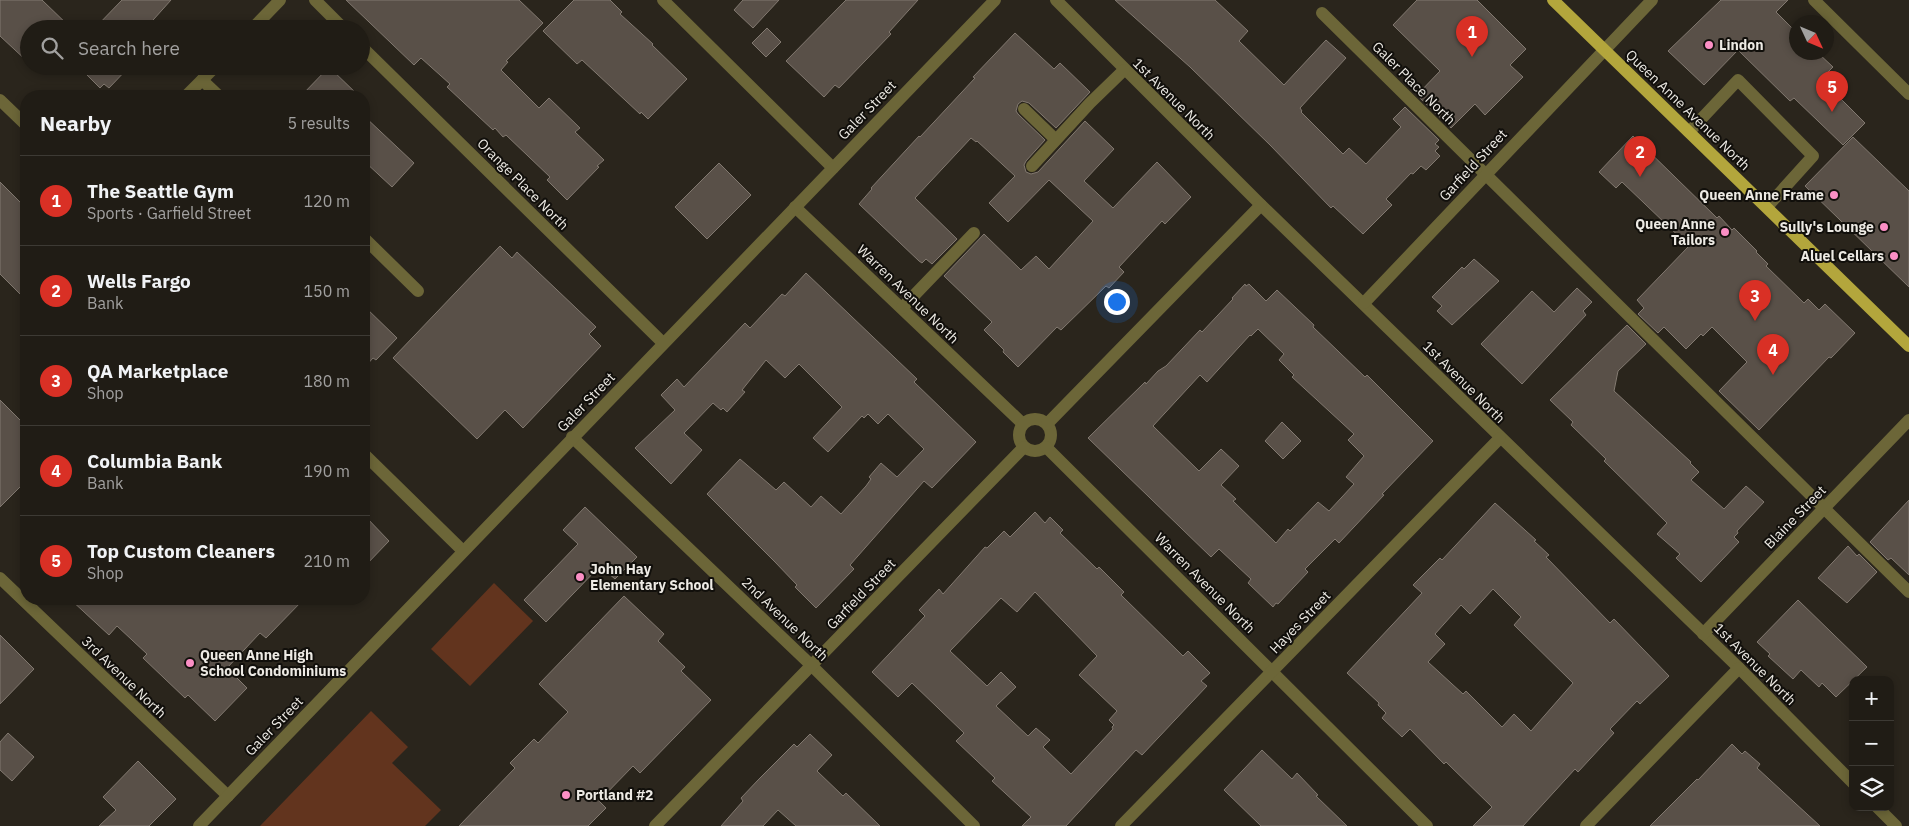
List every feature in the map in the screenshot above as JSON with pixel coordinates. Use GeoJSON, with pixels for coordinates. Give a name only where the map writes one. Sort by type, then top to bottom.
{"type":"FeatureCollection","features":[{"type":"Feature","properties":{"kind":"main road","name":"Queen Anne Avenue North"},"geometry":{"type":"LineString","coordinates":[[1553,0],[1909,346]]}},
{"type":"Feature","properties":{"kind":"street"},"geometry":{"type":"LineString","coordinates":[[261,20],[280,0]]}},
{"type":"Feature","properties":{"kind":"street"},"geometry":{"type":"LineString","coordinates":[[315,0],[335,20]]}},
{"type":"Feature","properties":{"kind":"street"},"geometry":{"type":"LineString","coordinates":[[664,0],[832,168]]}},
{"type":"Feature","properties":{"kind":"street","name":"Galer Street"},"geometry":{"type":"LineString","coordinates":[[199,826],[995,0]]}},
{"type":"Feature","properties":{"kind":"street","name":"1st Avenue North"},"geometry":{"type":"LineString","coordinates":[[1056,0],[1261,205],[1739,668],[1849,779]]}},
{"type":"Feature","properties":{"kind":"street","name":"Garfield Street"},"geometry":{"type":"LineString","coordinates":[[1364,303],[1484,174],[1652,0]]}},
{"type":"Feature","properties":{"kind":"street"},"geometry":{"type":"LineString","coordinates":[[1814,0],[1909,94]]}},
{"type":"Feature","properties":{"kind":"street","name":"Galer Place North"},"geometry":{"type":"LineString","coordinates":[[1322,13],[1909,592]]}},
{"type":"Feature","properties":{"kind":"street","name":"Orange Place North"},"geometry":{"type":"LineString","coordinates":[[370,55],[663,343]]}},
{"type":"Feature","properties":{"kind":"street"},"geometry":{"type":"LineString","coordinates":[[1032,166],[1055,139],[1124,70]]}},
{"type":"Feature","properties":{"kind":"street"},"geometry":{"type":"LineString","coordinates":[[192,90],[207,75]]}},
{"type":"Feature","properties":{"kind":"street"},"geometry":{"type":"LineString","coordinates":[[202,80],[213,90]]}},
{"type":"Feature","properties":{"kind":"street"},"geometry":{"type":"LineString","coordinates":[[1689,132],[1738,80],[1813,156],[1766,207]]}},
{"type":"Feature","properties":{"kind":"street"},"geometry":{"type":"LineString","coordinates":[[0,100],[20,119]]}},
{"type":"Feature","properties":{"kind":"street"},"geometry":{"type":"LineString","coordinates":[[1024,109],[1055,139]]}},
{"type":"Feature","properties":{"kind":"street"},"geometry":{"type":"LineString","coordinates":[[1047,424],[1261,205]]}},
{"type":"Feature","properties":{"kind":"street","name":"Warren Avenue North"},"geometry":{"type":"LineString","coordinates":[[795,207],[1023,424]]}},
{"type":"Feature","properties":{"kind":"street"},"geometry":{"type":"LineString","coordinates":[[902,308],[974,233]]}},
{"type":"Feature","properties":{"kind":"street"},"geometry":{"type":"LineString","coordinates":[[370,244],[418,291]]}},
{"type":"Feature","properties":{"kind":"street"},"geometry":{"type":"LineString","coordinates":[[1037,418],[1047,424],[1052,432],[1052,438],[1046,447],[1036,451],[1024,447],[1019,435],[1023,424],[1037,418]]}},
{"type":"Feature","properties":{"kind":"street","name":"Blaine Street"},"geometry":{"type":"LineString","coordinates":[[1703,634],[1909,420]]}},
{"type":"Feature","properties":{"kind":"street","name":"2nd Avenue North"},"geometry":{"type":"LineString","coordinates":[[572,437],[812,666],[974,826]]}},
{"type":"Feature","properties":{"kind":"street","name":"Hayes Street"},"geometry":{"type":"LineString","coordinates":[[1121,826],[1500,438]]}},
{"type":"Feature","properties":{"kind":"street","name":"Garfield Street"},"geometry":{"type":"LineString","coordinates":[[655,826],[1024,447]]}},
{"type":"Feature","properties":{"kind":"street","name":"Warren Avenue North"},"geometry":{"type":"LineString","coordinates":[[1046,447],[1427,826]]}},
{"type":"Feature","properties":{"kind":"street"},"geometry":{"type":"LineString","coordinates":[[370,460],[463,551]]}},
{"type":"Feature","properties":{"kind":"street","name":"3rd Avenue North"},"geometry":{"type":"LineString","coordinates":[[0,578],[20,597]]}},
{"type":"Feature","properties":{"kind":"street","name":"3rd Avenue North"},"geometry":{"type":"LineString","coordinates":[[28,605],[228,796]]}},
{"type":"Feature","properties":{"kind":"street"},"geometry":{"type":"LineString","coordinates":[[1586,826],[1739,668]]}},
{"type":"Feature","properties":{"kind":"street"},"geometry":{"type":"LineString","coordinates":[[1881,811],[1896,826]]}},
{"type":"Feature","properties":{"kind":"shaded area"},"geometry":{"type":"Polygon","coordinates":[[[494,583],[533,621],[470,686],[431,649],[494,583]]]}},
{"type":"Feature","properties":{"kind":"shaded area"},"geometry":{"type":"Polygon","coordinates":[[[371,711],[408,747],[392,763],[441,810],[425,826],[260,826],[371,711]]]}},
{"type":"Feature","properties":{"kind":"building"},"geometry":{"type":"Polygon","coordinates":[[[0,0],[42,0],[63,20],[20,20],[20,55],[0,36],[0,0]]]}},
{"type":"Feature","properties":{"kind":"building"},"geometry":{"type":"Polygon","coordinates":[[[122,0],[171,0],[153,20],[103,20],[122,0]]]}},
{"type":"Feature","properties":{"kind":"building"},"geometry":{"type":"Polygon","coordinates":[[[346,0],[519,0],[543,23],[506,61],[508,62],[501,70],[539,108],[549,98],[580,128],[575,132],[604,160],[567,200],[547,180],[550,177],[506,135],[503,137],[495,128],[493,130],[447,87],[450,84],[421,58],[414,65],[370,23],[370,20],[367,20],[346,0]]]}},
{"type":"Feature","properties":{"kind":"building"},"geometry":{"type":"Polygon","coordinates":[[[574,0],[610,0],[622,12],[620,14],[687,79],[648,119],[641,112],[640,114],[582,60],[577,64],[543,31],[574,0]]]}},
{"type":"Feature","properties":{"kind":"building"},"geometry":{"type":"Polygon","coordinates":[[[743,0],[779,0],[753,28],[734,10],[743,0]]]}},
{"type":"Feature","properties":{"kind":"building"},"geometry":{"type":"Polygon","coordinates":[[[846,0],[918,0],[889,32],[891,34],[839,88],[835,85],[824,97],[786,61],[846,0]]]}},
{"type":"Feature","properties":{"kind":"building"},"geometry":{"type":"Polygon","coordinates":[[[1115,0],[1215,0],[1248,31],[1239,41],[1284,85],[1326,40],[1346,58],[1300,108],[1301,112],[1343,154],[1349,148],[1366,164],[1401,127],[1393,119],[1405,107],[1439,140],[1435,144],[1439,147],[1435,151],[1440,156],[1426,170],[1421,166],[1413,174],[1411,173],[1386,199],[1392,205],[1363,234],[1333,206],[1331,208],[1190,67],[1115,0]]]}},
{"type":"Feature","properties":{"kind":"building"},"geometry":{"type":"Polygon","coordinates":[[[1417,0],[1477,0],[1526,49],[1510,65],[1523,77],[1485,115],[1475,104],[1451,128],[1417,95],[1440,71],[1393,25],[1417,0]]]}},
{"type":"Feature","properties":{"kind":"building"},"geometry":{"type":"Polygon","coordinates":[[[1721,0],[1788,0],[1776,12],[1789,25],[1789,60],[1826,60],[1833,67],[1821,79],[1865,123],[1843,145],[1794,98],[1790,101],[1738,50],[1704,85],[1668,51],[1721,0]]]}},
{"type":"Feature","properties":{"kind":"building"},"geometry":{"type":"Polygon","coordinates":[[[767,28],[781,42],[766,57],[752,43],[767,28]]]}},
{"type":"Feature","properties":{"kind":"building"},"geometry":{"type":"Polygon","coordinates":[[[1015,33],[1054,69],[1060,63],[1090,92],[1056,128],[1029,103],[1022,101],[1018,104],[1016,111],[1018,114],[1045,140],[1026,161],[1024,165],[1026,172],[1031,174],[1038,172],[1085,121],[1114,149],[1084,181],[1113,208],[1157,162],[1191,197],[1165,224],[1162,221],[1119,267],[1124,272],[1109,288],[1106,286],[1061,330],[1057,327],[1018,367],[984,330],[992,322],[944,276],[984,234],[1021,270],[1036,256],[1049,269],[1093,221],[1049,180],[1008,222],[989,203],[1015,176],[977,141],[971,138],[915,198],[957,239],[932,264],[926,259],[922,263],[919,261],[859,204],[871,188],[1015,33]]]}},
{"type":"Feature","properties":{"kind":"building"},"geometry":{"type":"Polygon","coordinates":[[[87,75],[121,75],[109,88],[104,84],[100,88],[87,75]]]}},
{"type":"Feature","properties":{"kind":"building"},"geometry":{"type":"Polygon","coordinates":[[[321,75],[337,75],[353,90],[307,90],[321,75]]]}},
{"type":"Feature","properties":{"kind":"building"},"geometry":{"type":"Polygon","coordinates":[[[370,122],[414,163],[392,187],[370,167],[370,122]]]}},
{"type":"Feature","properties":{"kind":"building"},"geometry":{"type":"Polygon","coordinates":[[[1633,136],[1717,218],[1719,216],[1732,230],[1734,228],[1768,264],[1766,266],[1804,303],[1808,299],[1819,310],[1825,304],[1855,333],[1831,358],[1829,357],[1759,430],[1719,391],[1747,362],[1712,327],[1703,336],[1701,334],[1686,349],[1664,327],[1658,333],[1638,314],[1644,308],[1637,300],[1689,246],[1622,182],[1616,188],[1599,172],[1633,136]]]}},
{"type":"Feature","properties":{"kind":"building"},"geometry":{"type":"Polygon","coordinates":[[[1853,137],[1909,191],[1909,287],[1805,186],[1853,137]]]}},
{"type":"Feature","properties":{"kind":"building"},"geometry":{"type":"Polygon","coordinates":[[[719,163],[751,195],[707,239],[675,207],[719,163]]]}},
{"type":"Feature","properties":{"kind":"building"},"geometry":{"type":"Polygon","coordinates":[[[0,182],[20,202],[20,294],[0,274],[0,182]]]}},
{"type":"Feature","properties":{"kind":"building"},"geometry":{"type":"Polygon","coordinates":[[[500,246],[512,258],[517,252],[596,327],[589,334],[601,346],[523,428],[505,410],[477,439],[393,358],[500,246]]]}},
{"type":"Feature","properties":{"kind":"building"},"geometry":{"type":"Polygon","coordinates":[[[1474,259],[1499,281],[1452,325],[1437,311],[1442,306],[1432,297],[1462,267],[1464,269],[1474,259]]]}},
{"type":"Feature","properties":{"kind":"building"},"geometry":{"type":"Polygon","coordinates":[[[806,273],[917,379],[914,382],[976,442],[932,488],[924,481],[850,565],[854,569],[816,608],[795,587],[797,585],[707,494],[740,459],[776,490],[784,482],[811,507],[821,496],[841,514],[866,486],[871,479],[869,477],[881,463],[897,477],[924,449],[888,414],[878,424],[868,414],[864,418],[862,416],[828,452],[813,438],[842,407],[799,364],[785,378],[766,360],[742,390],[745,392],[727,412],[723,408],[721,410],[713,403],[684,433],[702,450],[671,484],[635,448],[675,410],[661,395],[677,379],[684,387],[745,323],[750,328],[782,294],[785,296],[806,273]]]}},
{"type":"Feature","properties":{"kind":"building"},"geometry":{"type":"Polygon","coordinates":[[[1245,284],[1246,286],[1249,284],[1266,301],[1277,290],[1314,325],[1313,327],[1365,377],[1367,375],[1433,441],[1382,494],[1384,495],[1339,543],[1335,539],[1305,569],[1308,572],[1273,607],[1248,583],[1251,579],[1219,549],[1211,557],[1088,438],[1145,382],[1146,384],[1158,371],[1166,366],[1200,330],[1202,332],[1245,284]],[[1258,329],[1250,335],[1207,382],[1200,375],[1153,426],[1199,471],[1221,449],[1239,466],[1221,485],[1236,499],[1233,501],[1276,543],[1288,529],[1290,531],[1318,502],[1329,511],[1354,484],[1346,477],[1364,456],[1348,440],[1354,434],[1292,377],[1294,375],[1279,360],[1284,354],[1258,329]]]}},
{"type":"Feature","properties":{"kind":"building"},"geometry":{"type":"Polygon","coordinates":[[[1577,288],[1592,302],[1583,311],[1586,315],[1522,384],[1481,344],[1532,291],[1554,312],[1577,288]]]}},
{"type":"Feature","properties":{"kind":"building"},"geometry":{"type":"Polygon","coordinates":[[[370,312],[397,338],[376,360],[373,358],[370,361],[370,312]]]}},
{"type":"Feature","properties":{"kind":"building"},"geometry":{"type":"Polygon","coordinates":[[[1627,325],[1646,344],[1618,371],[1614,391],[1691,462],[1699,472],[1691,480],[1724,509],[1746,486],[1764,502],[1737,531],[1738,533],[1734,537],[1739,542],[1701,582],[1676,558],[1680,554],[1657,534],[1667,523],[1604,461],[1606,459],[1571,425],[1573,422],[1550,400],[1627,325]]]}},
{"type":"Feature","properties":{"kind":"building"},"geometry":{"type":"Polygon","coordinates":[[[0,400],[20,420],[20,487],[0,507],[0,400]]]}},
{"type":"Feature","properties":{"kind":"building"},"geometry":{"type":"Polygon","coordinates":[[[1282,422],[1301,441],[1283,459],[1265,441],[1282,422]]]}},
{"type":"Feature","properties":{"kind":"building"},"geometry":{"type":"Polygon","coordinates":[[[1909,500],[1909,575],[1891,558],[1888,560],[1870,542],[1909,500]]]}},
{"type":"Feature","properties":{"kind":"building"},"geometry":{"type":"Polygon","coordinates":[[[1495,503],[1536,540],[1534,541],[1549,555],[1546,557],[1610,623],[1614,619],[1669,676],[1640,704],[1637,701],[1610,729],[1614,733],[1578,772],[1575,769],[1523,826],[1473,826],[1492,807],[1446,762],[1444,764],[1410,729],[1402,737],[1382,718],[1386,713],[1378,705],[1379,703],[1347,673],[1422,593],[1413,585],[1440,558],[1442,560],[1495,503]],[[1493,589],[1470,614],[1461,605],[1435,634],[1445,644],[1428,662],[1463,694],[1466,691],[1502,727],[1514,714],[1531,731],[1573,683],[1514,625],[1521,617],[1493,589]]]}},
{"type":"Feature","properties":{"kind":"building"},"geometry":{"type":"Polygon","coordinates":[[[585,507],[637,557],[615,579],[600,566],[546,622],[524,600],[578,544],[563,530],[585,507]]]}},
{"type":"Feature","properties":{"kind":"building"},"geometry":{"type":"Polygon","coordinates":[[[1035,512],[1045,523],[1050,517],[1063,530],[1060,533],[1124,592],[1121,595],[1183,656],[1188,651],[1210,673],[1201,681],[1207,686],[1142,755],[1136,750],[1066,826],[1022,826],[1031,817],[992,781],[995,778],[956,741],[964,733],[912,683],[898,697],[872,672],[925,616],[919,610],[939,589],[943,594],[985,547],[987,548],[1004,531],[1010,537],[1035,512]],[[1035,592],[1017,612],[1001,598],[950,651],[987,686],[1001,672],[1016,687],[996,706],[1028,736],[1036,728],[1050,740],[1043,747],[1071,774],[1113,729],[1114,725],[1109,720],[1117,711],[1079,675],[1097,656],[1035,592]]]}},
{"type":"Feature","properties":{"kind":"building"},"geometry":{"type":"Polygon","coordinates":[[[370,521],[389,541],[370,561],[370,521]]]}},
{"type":"Feature","properties":{"kind":"building"},"geometry":{"type":"Polygon","coordinates":[[[1848,546],[1877,572],[1847,603],[1818,578],[1848,546]]]}},
{"type":"Feature","properties":{"kind":"building"},"geometry":{"type":"Polygon","coordinates":[[[624,596],[664,634],[658,641],[685,667],[681,671],[711,700],[640,773],[633,766],[599,801],[606,808],[588,826],[459,826],[515,768],[510,763],[534,739],[538,743],[568,712],[539,684],[624,596]]]}},
{"type":"Feature","properties":{"kind":"building"},"geometry":{"type":"Polygon","coordinates":[[[1798,600],[1867,667],[1858,676],[1849,676],[1849,684],[1836,697],[1822,683],[1819,687],[1801,670],[1793,679],[1768,656],[1770,654],[1757,642],[1798,600]]]}},
{"type":"Feature","properties":{"kind":"building","name":"Queen Anne High School Condominiums"},"geometry":{"type":"Polygon","coordinates":[[[76,605],[298,605],[266,638],[260,633],[227,668],[247,688],[215,721],[188,695],[185,698],[143,658],[147,654],[117,626],[109,635],[76,605]]]}},
{"type":"Feature","properties":{"kind":"building"},"geometry":{"type":"Polygon","coordinates":[[[0,635],[34,669],[0,704],[0,635]]]}},
{"type":"Feature","properties":{"kind":"building"},"geometry":{"type":"Polygon","coordinates":[[[8,733],[34,757],[12,781],[0,770],[0,742],[8,733]]]}},
{"type":"Feature","properties":{"kind":"building"},"geometry":{"type":"Polygon","coordinates":[[[810,734],[832,755],[817,771],[843,796],[846,793],[880,826],[796,826],[778,810],[763,826],[721,826],[743,801],[741,798],[759,779],[794,744],[797,747],[810,734]]]}},
{"type":"Feature","properties":{"kind":"building"},"geometry":{"type":"Polygon","coordinates":[[[1732,744],[1742,754],[1745,751],[1760,764],[1757,768],[1820,826],[1650,826],[1732,744]]]}},
{"type":"Feature","properties":{"kind":"building"},"geometry":{"type":"Polygon","coordinates":[[[1262,750],[1292,779],[1297,773],[1318,795],[1316,796],[1347,826],[1261,826],[1224,790],[1262,750]]]}},
{"type":"Feature","properties":{"kind":"building"},"geometry":{"type":"Polygon","coordinates":[[[138,761],[176,799],[149,826],[99,826],[116,810],[103,797],[138,761]]]}},
{"type":"Feature","properties":{"kind":"place","name":"Lindon"},"geometry":{"type":"Point","coordinates":[1709,45]}},
{"type":"Feature","properties":{"kind":"place","name":"The Seattle Gym"},"geometry":{"type":"Point","coordinates":[1472,57]}},
{"type":"Feature","properties":{"kind":"place","name":"Top Custom Cleaners"},"geometry":{"type":"Point","coordinates":[1832,112]}},
{"type":"Feature","properties":{"kind":"place","name":"Wells Fargo"},"geometry":{"type":"Point","coordinates":[1640,177]}},
{"type":"Feature","properties":{"kind":"place","name":"Queen Anne Frame"},"geometry":{"type":"Point","coordinates":[1834,195]}},
{"type":"Feature","properties":{"kind":"place","name":"Sully's Lounge"},"geometry":{"type":"Point","coordinates":[1884,227]}},
{"type":"Feature","properties":{"kind":"place","name":"Queen Anne Tailors"},"geometry":{"type":"Point","coordinates":[1725,232]}},
{"type":"Feature","properties":{"kind":"place","name":"Aluel Cellars"},"geometry":{"type":"Point","coordinates":[1894,256]}},
{"type":"Feature","properties":{"kind":"place","name":"QA Marketplace"},"geometry":{"type":"Point","coordinates":[1755,321]}},
{"type":"Feature","properties":{"kind":"place","name":"Columbia Bank"},"geometry":{"type":"Point","coordinates":[1773,375]}},
{"type":"Feature","properties":{"kind":"place","name":"John Hay Elementary School"},"geometry":{"type":"Point","coordinates":[580,577]}},
{"type":"Feature","properties":{"kind":"place","name":"Queen Anne High School Condominiums"},"geometry":{"type":"Point","coordinates":[190,663]}},
{"type":"Feature","properties":{"kind":"place","name":"Portland #2"},"geometry":{"type":"Point","coordinates":[566,795]}}]}
